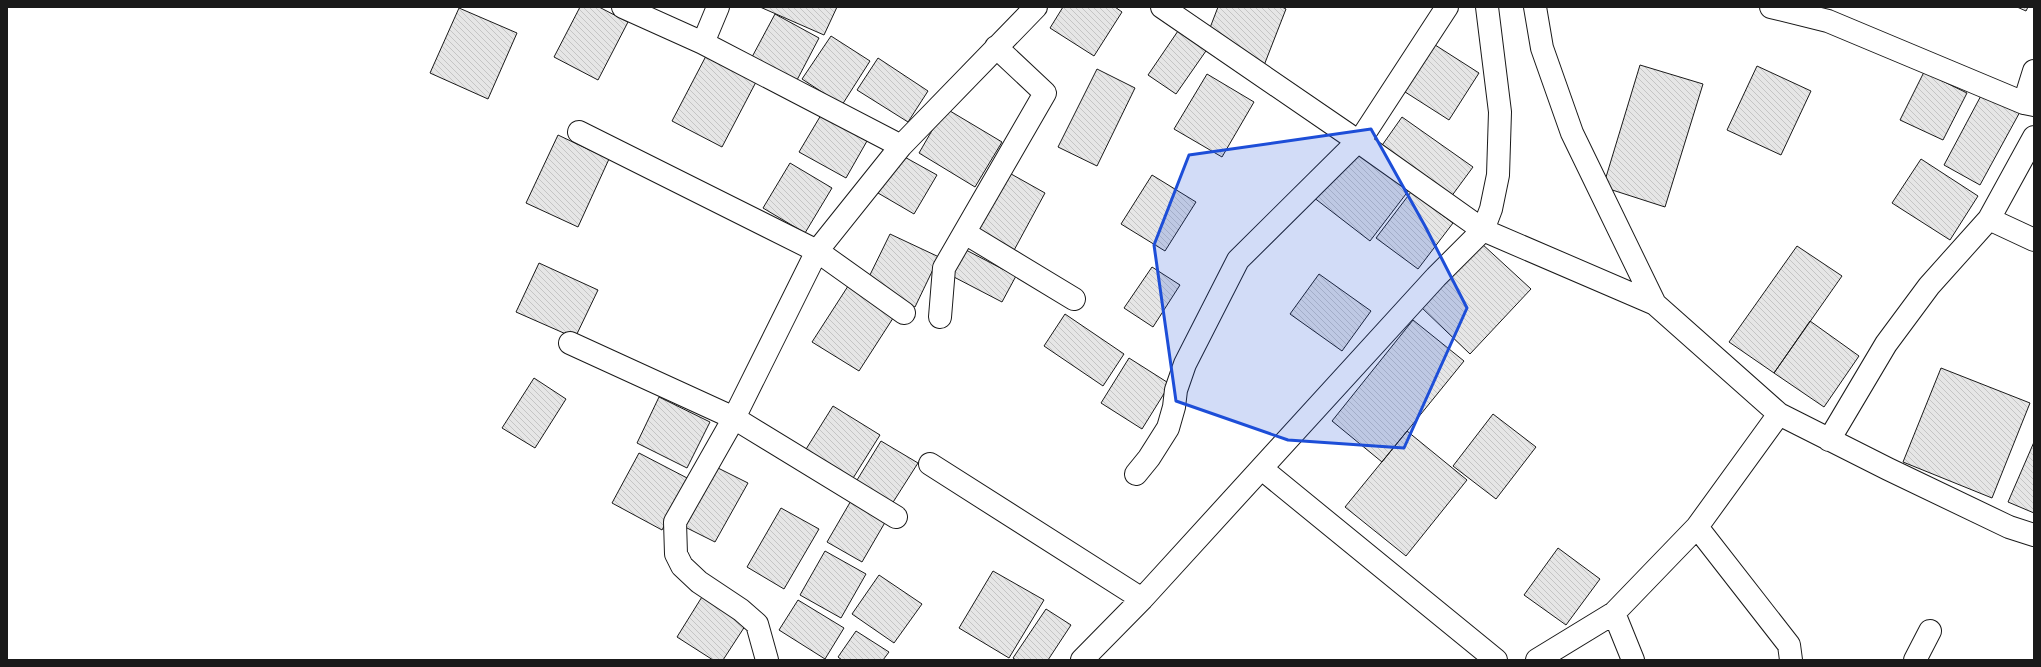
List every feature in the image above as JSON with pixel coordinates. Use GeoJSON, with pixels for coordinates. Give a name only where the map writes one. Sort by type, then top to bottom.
{"type":"FeatureCollection","features":[{"type":"Feature","properties":{"kind":"street"},"geometry":{"type":"LineString","coordinates":[[623,7],[703,43],[901,146]]}},
{"type":"Feature","properties":{"kind":"street"},"geometry":{"type":"LineString","coordinates":[[703,43],[718,7]]}},
{"type":"Feature","properties":{"kind":"street"},"geometry":{"type":"LineString","coordinates":[[767,660],[757,624],[741,610],[699,582],[682,566],[676,554],[675,522],[734,418],[817,251],[901,146],[996,46],[1036,7]]}},
{"type":"Feature","properties":{"kind":"street"},"geometry":{"type":"LineString","coordinates":[[1136,474],[1149,458],[1168,428],[1174,407],[1176,390],[1185,364],[1238,260],[1352,147],[1359,142],[1447,7]]}},
{"type":"Feature","properties":{"kind":"street"},"geometry":{"type":"LineString","coordinates":[[1082,660],[1142,599],[1436,277],[1483,230],[1491,208],[1498,175],[1500,112],[1487,7]]}},
{"type":"Feature","properties":{"kind":"street"},"geometry":{"type":"LineString","coordinates":[[1535,7],[1542,48],[1572,133],[1655,304]]}},
{"type":"Feature","properties":{"kind":"street"},"geometry":{"type":"LineString","coordinates":[[1771,7],[1832,14],[2029,104],[2034,70]]}},
{"type":"Feature","properties":{"kind":"street"},"geometry":{"type":"LineString","coordinates":[[1172,10],[1227,53],[1359,142],[1483,230],[1655,304],[1779,414],[1829,440],[2010,527],[2034,535]]}},
{"type":"Feature","properties":{"kind":"street"},"geometry":{"type":"LineString","coordinates":[[940,317],[944,268],[1045,93],[996,46]]}},
{"type":"Feature","properties":{"kind":"street"},"geometry":{"type":"LineString","coordinates":[[579,132],[817,251],[904,313]]}},
{"type":"Feature","properties":{"kind":"street"},"geometry":{"type":"LineString","coordinates":[[1829,440],[1886,344],[1929,286],[1989,219],[2034,137]]}},
{"type":"Feature","properties":{"kind":"street"},"geometry":{"type":"LineString","coordinates":[[1989,219],[2034,240]]}},
{"type":"Feature","properties":{"kind":"street"},"geometry":{"type":"LineString","coordinates":[[964,233],[1074,299]]}},
{"type":"Feature","properties":{"kind":"street"},"geometry":{"type":"LineString","coordinates":[[570,343],[734,418],[896,517]]}},
{"type":"Feature","properties":{"kind":"street"},"geometry":{"type":"LineString","coordinates":[[1537,660],[1614,613],[1697,526],[1779,414]]}},
{"type":"Feature","properties":{"kind":"street"},"geometry":{"type":"LineString","coordinates":[[930,464],[1142,599]]}},
{"type":"Feature","properties":{"kind":"street"},"geometry":{"type":"LineString","coordinates":[[1262,469],[1496,660]]}},
{"type":"Feature","properties":{"kind":"street"},"geometry":{"type":"LineString","coordinates":[[1697,526],[1789,645],[1792,660]]}},
{"type":"Feature","properties":{"kind":"street"},"geometry":{"type":"LineString","coordinates":[[1614,613],[1633,660]]}},
{"type":"Feature","properties":{"kind":"street"},"geometry":{"type":"LineString","coordinates":[[1915,660],[1930,631]]}},
{"type":"Feature","properties":{"kind":"highlighted area"},"geometry":{"type":"Polygon","coordinates":[[[1371,129],[1425,226],[1467,308],[1404,448],[1288,440],[1176,401],[1154,245],[1189,155],[1371,129]]]}},
{"type":"Feature","properties":{"kind":"building"},"geometry":{"type":"Polygon","coordinates":[[[580,7],[599,7],[628,22],[598,80],[554,57],[580,7]]]}},
{"type":"Feature","properties":{"kind":"building"},"geometry":{"type":"Polygon","coordinates":[[[760,7],[837,7],[824,35],[760,7]]]}},
{"type":"Feature","properties":{"kind":"building"},"geometry":{"type":"Polygon","coordinates":[[[1063,7],[1115,7],[1122,12],[1094,56],[1050,28],[1063,7]]]}},
{"type":"Feature","properties":{"kind":"building"},"geometry":{"type":"Polygon","coordinates":[[[1218,7],[1282,7],[1286,9],[1263,68],[1208,33],[1218,7]]]}},
{"type":"Feature","properties":{"kind":"building"},"geometry":{"type":"Polygon","coordinates":[[[2017,7],[2028,7],[2026,11],[2017,7]]]}},
{"type":"Feature","properties":{"kind":"building"},"geometry":{"type":"Polygon","coordinates":[[[459,8],[517,33],[488,99],[430,73],[459,8]]]}},
{"type":"Feature","properties":{"kind":"building"},"geometry":{"type":"Polygon","coordinates":[[[775,14],[819,38],[797,80],[752,57],[775,14]]]}},
{"type":"Feature","properties":{"kind":"building"},"geometry":{"type":"Polygon","coordinates":[[[1180,28],[1208,48],[1176,94],[1148,75],[1180,28]]]}},
{"type":"Feature","properties":{"kind":"building"},"geometry":{"type":"Polygon","coordinates":[[[831,36],[870,61],[842,105],[802,79],[831,36]]]}},
{"type":"Feature","properties":{"kind":"building"},"geometry":{"type":"Polygon","coordinates":[[[1432,43],[1479,73],[1449,120],[1402,90],[1432,43]]]}},
{"type":"Feature","properties":{"kind":"building"},"geometry":{"type":"Polygon","coordinates":[[[706,56],[756,82],[722,147],[672,121],[706,56]]]}},
{"type":"Feature","properties":{"kind":"building"},"geometry":{"type":"Polygon","coordinates":[[[878,58],[928,91],[908,122],[857,90],[878,58]]]}},
{"type":"Feature","properties":{"kind":"building"},"geometry":{"type":"Polygon","coordinates":[[[1640,65],[1703,84],[1665,207],[1603,187],[1640,65]]]}},
{"type":"Feature","properties":{"kind":"building"},"geometry":{"type":"Polygon","coordinates":[[[1757,66],[1811,91],[1781,155],[1727,130],[1757,66]]]}},
{"type":"Feature","properties":{"kind":"building"},"geometry":{"type":"Polygon","coordinates":[[[1097,69],[1135,88],[1097,166],[1058,147],[1097,69]]]}},
{"type":"Feature","properties":{"kind":"building"},"geometry":{"type":"Polygon","coordinates":[[[1924,72],[1967,93],[1943,140],[1900,120],[1924,72]]]}},
{"type":"Feature","properties":{"kind":"building"},"geometry":{"type":"Polygon","coordinates":[[[1207,74],[1254,102],[1222,157],[1174,129],[1207,74]]]}},
{"type":"Feature","properties":{"kind":"building"},"geometry":{"type":"Polygon","coordinates":[[[1984,90],[2021,110],[1980,185],[1944,165],[1984,90]]]}},
{"type":"Feature","properties":{"kind":"building"},"geometry":{"type":"Polygon","coordinates":[[[945,108],[1002,142],[975,187],[919,153],[945,108]]]}},
{"type":"Feature","properties":{"kind":"building"},"geometry":{"type":"Polygon","coordinates":[[[821,115],[867,141],[846,178],[799,152],[821,115]]]}},
{"type":"Feature","properties":{"kind":"building"},"geometry":{"type":"Polygon","coordinates":[[[1402,117],[1473,167],[1448,201],[1378,151],[1402,117]]]}},
{"type":"Feature","properties":{"kind":"building"},"geometry":{"type":"Polygon","coordinates":[[[558,135],[609,159],[578,227],[526,203],[558,135]]]}},
{"type":"Feature","properties":{"kind":"building"},"geometry":{"type":"Polygon","coordinates":[[[1352,147],[1409,190],[1370,241],[1313,197],[1352,147]]]}},
{"type":"Feature","properties":{"kind":"building"},"geometry":{"type":"Polygon","coordinates":[[[901,155],[937,175],[914,214],[878,193],[901,155]]]}},
{"type":"Feature","properties":{"kind":"building"},"geometry":{"type":"Polygon","coordinates":[[[1921,159],[1978,196],[1950,240],[1892,203],[1921,159]]]}},
{"type":"Feature","properties":{"kind":"building"},"geometry":{"type":"Polygon","coordinates":[[[790,163],[832,188],[805,233],[763,208],[790,163]]]}},
{"type":"Feature","properties":{"kind":"building"},"geometry":{"type":"Polygon","coordinates":[[[1004,170],[1045,193],[1012,254],[970,231],[1004,170]]]}},
{"type":"Feature","properties":{"kind":"building"},"geometry":{"type":"Polygon","coordinates":[[[1152,175],[1196,202],[1165,251],[1121,224],[1152,175]]]}},
{"type":"Feature","properties":{"kind":"building"},"geometry":{"type":"Polygon","coordinates":[[[1411,192],[1453,223],[1418,269],[1376,238],[1411,192]]]}},
{"type":"Feature","properties":{"kind":"building"},"geometry":{"type":"Polygon","coordinates":[[[890,234],[939,257],[915,307],[866,283],[890,234]]]}},
{"type":"Feature","properties":{"kind":"building"},"geometry":{"type":"Polygon","coordinates":[[[1481,243],[1531,289],[1470,354],[1421,307],[1481,243]]]}},
{"type":"Feature","properties":{"kind":"building"},"geometry":{"type":"Polygon","coordinates":[[[1797,246],[1842,276],[1774,373],[1729,342],[1797,246]]]}},
{"type":"Feature","properties":{"kind":"building"},"geometry":{"type":"Polygon","coordinates":[[[966,250],[1016,276],[1002,302],[952,276],[966,250]]]}},
{"type":"Feature","properties":{"kind":"building"},"geometry":{"type":"Polygon","coordinates":[[[539,263],[598,290],[575,338],[516,312],[539,263]]]}},
{"type":"Feature","properties":{"kind":"building"},"geometry":{"type":"Polygon","coordinates":[[[1152,267],[1180,285],[1153,327],[1124,308],[1152,267]]]}},
{"type":"Feature","properties":{"kind":"building"},"geometry":{"type":"Polygon","coordinates":[[[1319,274],[1371,311],[1342,351],[1290,314],[1319,274]]]}},
{"type":"Feature","properties":{"kind":"building"},"geometry":{"type":"Polygon","coordinates":[[[850,283],[897,312],[859,371],[812,342],[850,283]]]}},
{"type":"Feature","properties":{"kind":"building"},"geometry":{"type":"Polygon","coordinates":[[[1065,314],[1124,354],[1103,386],[1044,346],[1065,314]]]}},
{"type":"Feature","properties":{"kind":"building"},"geometry":{"type":"Polygon","coordinates":[[[1413,320],[1464,361],[1382,462],[1332,421],[1413,320]]]}},
{"type":"Feature","properties":{"kind":"building"},"geometry":{"type":"Polygon","coordinates":[[[1810,321],[1859,356],[1824,407],[1774,373],[1810,321]]]}},
{"type":"Feature","properties":{"kind":"building"},"geometry":{"type":"Polygon","coordinates":[[[1129,358],[1170,384],[1142,429],[1101,403],[1129,358]]]}},
{"type":"Feature","properties":{"kind":"building"},"geometry":{"type":"Polygon","coordinates":[[[1941,368],[2030,403],[1992,498],[1903,462],[1941,368]]]}},
{"type":"Feature","properties":{"kind":"building"},"geometry":{"type":"Polygon","coordinates":[[[534,378],[566,399],[535,448],[502,428],[534,378]]]}},
{"type":"Feature","properties":{"kind":"building"},"geometry":{"type":"Polygon","coordinates":[[[659,397],[710,422],[687,468],[637,443],[659,397]]]}},
{"type":"Feature","properties":{"kind":"building"},"geometry":{"type":"Polygon","coordinates":[[[833,406],[880,435],[850,483],[803,454],[833,406]]]}},
{"type":"Feature","properties":{"kind":"building"},"geometry":{"type":"Polygon","coordinates":[[[1493,414],[1536,447],[1496,499],[1453,466],[1493,414]]]}},
{"type":"Feature","properties":{"kind":"building"},"geometry":{"type":"Polygon","coordinates":[[[1407,431],[1467,480],[1406,556],[1345,507],[1407,431]]]}},
{"type":"Feature","properties":{"kind":"building"},"geometry":{"type":"Polygon","coordinates":[[[881,441],[918,463],[890,507],[854,485],[881,441]]]}},
{"type":"Feature","properties":{"kind":"building"},"geometry":{"type":"Polygon","coordinates":[[[2034,442],[2034,513],[2008,502],[2034,442]]]}},
{"type":"Feature","properties":{"kind":"building"},"geometry":{"type":"Polygon","coordinates":[[[639,453],[689,479],[662,530],[612,503],[639,453]]]}},
{"type":"Feature","properties":{"kind":"building"},"geometry":{"type":"Polygon","coordinates":[[[716,467],[748,483],[715,542],[675,522],[716,467]]]}},
{"type":"Feature","properties":{"kind":"building"},"geometry":{"type":"Polygon","coordinates":[[[852,499],[887,519],[862,562],[827,542],[852,499]]]}},
{"type":"Feature","properties":{"kind":"building"},"geometry":{"type":"Polygon","coordinates":[[[781,508],[819,529],[784,589],[747,567],[781,508]]]}},
{"type":"Feature","properties":{"kind":"building"},"geometry":{"type":"Polygon","coordinates":[[[1558,548],[1600,579],[1566,625],[1524,595],[1558,548]]]}},
{"type":"Feature","properties":{"kind":"building"},"geometry":{"type":"Polygon","coordinates":[[[825,551],[866,574],[841,618],[800,595],[825,551]]]}},
{"type":"Feature","properties":{"kind":"building"},"geometry":{"type":"Polygon","coordinates":[[[993,571],[1044,600],[1009,658],[959,628],[993,571]]]}},
{"type":"Feature","properties":{"kind":"building"},"geometry":{"type":"Polygon","coordinates":[[[879,575],[922,604],[894,643],[852,614],[879,575]]]}},
{"type":"Feature","properties":{"kind":"building"},"geometry":{"type":"Polygon","coordinates":[[[705,592],[749,620],[723,660],[713,660],[677,637],[705,592]]]}},
{"type":"Feature","properties":{"kind":"building"},"geometry":{"type":"Polygon","coordinates":[[[798,600],[844,628],[825,659],[779,630],[798,600]]]}},
{"type":"Feature","properties":{"kind":"building"},"geometry":{"type":"Polygon","coordinates":[[[1046,609],[1071,625],[1048,660],[1016,660],[1013,658],[1046,609]]]}},
{"type":"Feature","properties":{"kind":"building"},"geometry":{"type":"Polygon","coordinates":[[[856,631],[889,652],[883,660],[842,660],[838,657],[856,631]]]}}]}
